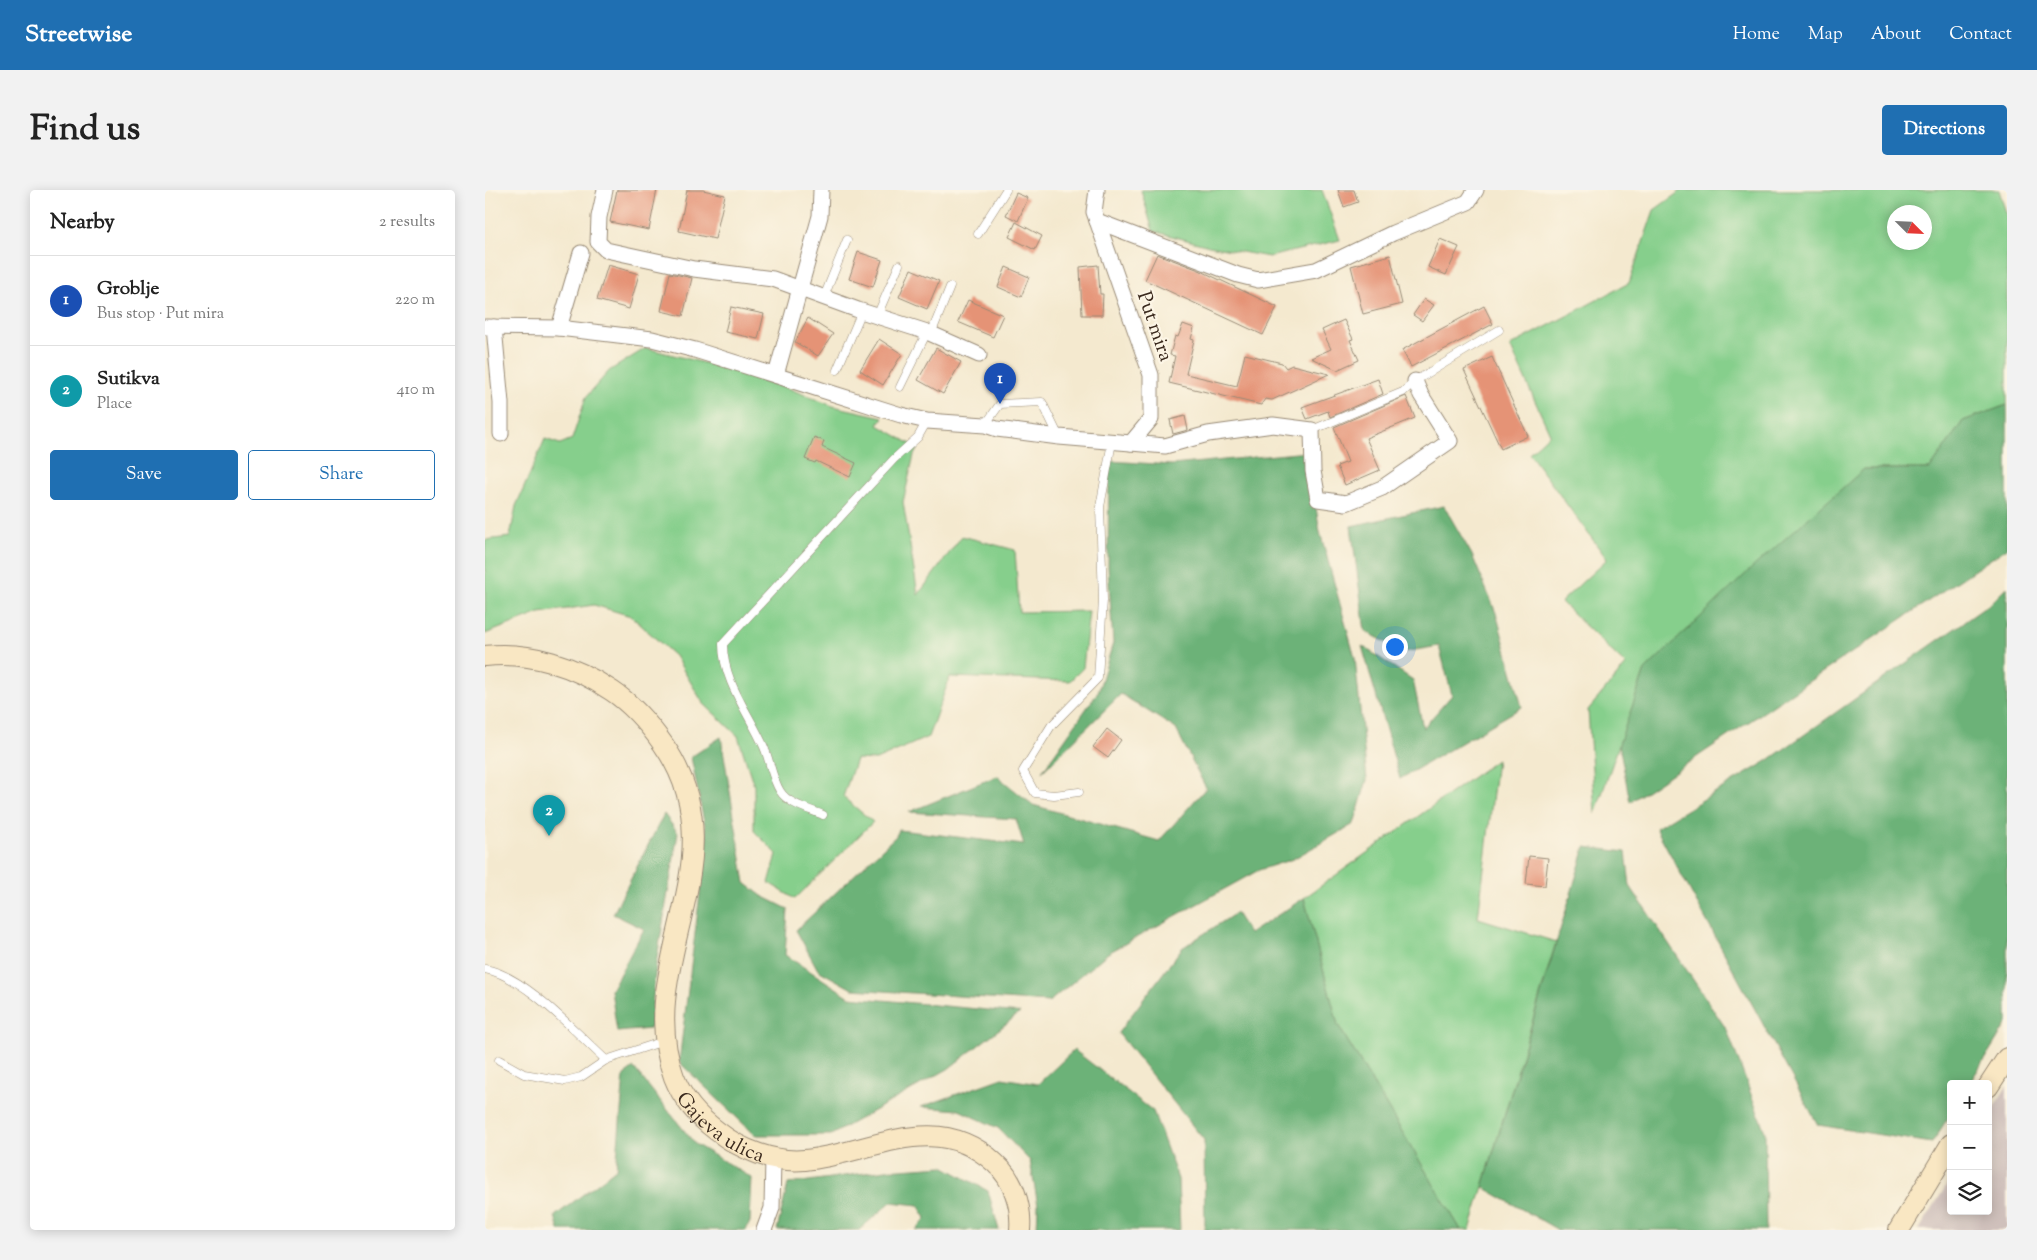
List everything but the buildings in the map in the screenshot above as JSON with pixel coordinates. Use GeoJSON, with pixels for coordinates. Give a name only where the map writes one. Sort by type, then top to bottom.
{"type":"FeatureCollection","features":[{"type":"Feature","properties":{"kind":"main road","name":"Gajeva ulica"},"geometry":{"type":"LineString","coordinates":[[485,656],[498,655],[535,658],[564,666],[591,677],[623,698],[650,725],[673,758],[686,786],[692,817],[693,857],[689,888],[667,984],[663,1016],[664,1041],[674,1078],[687,1103],[707,1124],[728,1140],[747,1150],[773,1158],[803,1160],[819,1158],[842,1154],[876,1143],[909,1137],[937,1137],[960,1142],[983,1152],[1004,1171],[1017,1197],[1020,1230]]}},
{"type":"Feature","properties":{"kind":"main road"},"geometry":{"type":"LineString","coordinates":[[1992,1081],[2007,1058]]}},
{"type":"Feature","properties":{"kind":"main road"},"geometry":{"type":"LineString","coordinates":[[1899,1230],[1947,1151]]}},
{"type":"Feature","properties":{"kind":"street"},"geometry":{"type":"LineString","coordinates":[[605,190],[599,217],[598,242],[606,250],[695,269],[773,279],[929,333],[979,355]]}},
{"type":"Feature","properties":{"kind":"street"},"geometry":{"type":"LineString","coordinates":[[776,375],[820,216],[821,190]]}},
{"type":"Feature","properties":{"kind":"street","name":"Put mira"},"geometry":{"type":"LineString","coordinates":[[1097,190],[1094,212],[1151,375],[1151,419],[1131,443]]}},
{"type":"Feature","properties":{"kind":"street"},"geometry":{"type":"LineString","coordinates":[[1097,220],[1238,275],[1258,280],[1316,270],[1393,233],[1468,202],[1476,190]]}},
{"type":"Feature","properties":{"kind":"street"},"geometry":{"type":"LineString","coordinates":[[559,328],[581,253]]}},
{"type":"Feature","properties":{"kind":"street"},"geometry":{"type":"LineString","coordinates":[[501,434],[501,403],[490,327],[559,328],[652,339],[695,350],[901,415],[927,421],[985,425],[997,429],[1065,438],[1165,446],[1208,434],[1273,425],[1312,430],[1313,472],[1318,499],[1346,502],[1382,488],[1450,440],[1421,396],[1415,381]]}},
{"type":"Feature","properties":{"kind":"street"},"geometry":{"type":"LineString","coordinates":[[764,1230],[772,1208],[773,1158]]}},
{"type":"Feature","properties":{"kind":"lane"},"geometry":{"type":"LineString","coordinates":[[978,234],[1006,190]]}},
{"type":"Feature","properties":{"kind":"lane"},"geometry":{"type":"LineString","coordinates":[[825,297],[847,240]]}},
{"type":"Feature","properties":{"kind":"lane"},"geometry":{"type":"LineString","coordinates":[[877,316],[899,265]]}},
{"type":"Feature","properties":{"kind":"lane"},"geometry":{"type":"LineString","coordinates":[[900,387],[951,287]]}},
{"type":"Feature","properties":{"kind":"lane"},"geometry":{"type":"LineString","coordinates":[[837,370],[862,311]]}},
{"type":"Feature","properties":{"kind":"lane"},"geometry":{"type":"LineString","coordinates":[[1312,430],[1403,392],[1415,381],[1499,330]]}},
{"type":"Feature","properties":{"kind":"lane"},"geometry":{"type":"LineString","coordinates":[[985,425],[1000,404],[1042,402],[1065,438]]}},
{"type":"Feature","properties":{"kind":"lane"},"geometry":{"type":"LineString","coordinates":[[823,815],[788,800],[780,791],[764,747],[735,693],[723,654],[723,644],[894,459],[918,437],[927,421]]}},
{"type":"Feature","properties":{"kind":"lane"},"geometry":{"type":"LineString","coordinates":[[1079,792],[1054,795],[1035,793],[1023,771],[1051,726],[1098,678],[1103,600],[1100,507],[1111,442]]}},
{"type":"Feature","properties":{"kind":"lane"},"geometry":{"type":"LineString","coordinates":[[485,969],[505,975],[534,994],[606,1060]]}},
{"type":"Feature","properties":{"kind":"lane"},"geometry":{"type":"LineString","coordinates":[[499,1060],[524,1074],[565,1081],[581,1077],[606,1060],[664,1041]]}},
{"type":"Feature","properties":{"kind":"shaded area"},"geometry":{"type":"Polygon","coordinates":[[[2007,1086],[2007,1230],[1919,1230],[1947,1184],[1947,1215],[1992,1215],[1992,1110],[2007,1086]]]}},
{"type":"Feature","properties":{"kind":"green space"},"geometry":{"type":"Polygon","coordinates":[[[1141,190],[1322,190],[1340,240],[1269,257],[1209,246],[1153,231],[1141,190]]]}},
{"type":"Feature","properties":{"kind":"green space"},"geometry":{"type":"Polygon","coordinates":[[[1682,190],[1999,190],[2007,216],[2007,405],[1963,421],[1930,469],[1864,469],[1645,670],[1595,814],[1588,710],[1626,665],[1561,602],[1607,559],[1529,453],[1550,434],[1510,346],[1629,283],[1654,210],[1682,190]]]}},
{"type":"Feature","properties":{"kind":"green space"},"geometry":{"type":"Polygon","coordinates":[[[646,348],[759,377],[833,406],[883,417],[878,425],[918,448],[914,455],[903,502],[918,595],[962,536],[1015,550],[1019,612],[1089,611],[1083,668],[1070,681],[950,677],[928,737],[876,760],[856,759],[843,797],[873,822],[795,899],[769,883],[777,854],[754,831],[754,786],[738,736],[703,703],[675,656],[631,616],[594,605],[540,613],[485,634],[485,540],[510,537],[516,506],[545,439],[560,444],[572,439],[586,397],[609,371],[646,348]]]}},
{"type":"Feature","properties":{"kind":"green space"},"geometry":{"type":"Polygon","coordinates":[[[2007,405],[2007,548],[1630,802],[1619,744],[1645,670],[1753,567],[1864,469],[1930,469],[1963,421],[2007,405]]]}},
{"type":"Feature","properties":{"kind":"green space"},"geometry":{"type":"Polygon","coordinates":[[[1307,452],[1320,532],[1355,658],[1367,780],[1354,824],[1293,859],[1259,870],[1108,953],[1049,1002],[852,989],[818,970],[796,930],[896,836],[899,830],[1024,845],[1016,819],[909,812],[997,776],[1033,805],[1159,841],[1206,788],[1176,729],[1121,694],[1042,772],[1098,692],[1113,643],[1108,567],[1109,461],[1172,465],[1307,452]]]}},
{"type":"Feature","properties":{"kind":"green space"},"geometry":{"type":"Polygon","coordinates":[[[1444,506],[1472,555],[1496,613],[1522,707],[1400,779],[1362,646],[1413,680],[1423,728],[1452,695],[1439,646],[1404,652],[1365,631],[1351,526],[1444,506]]]}},
{"type":"Feature","properties":{"kind":"green space"},"geometry":{"type":"Polygon","coordinates":[[[2007,587],[2007,1023],[1971,1080],[1947,1080],[1947,1119],[1932,1143],[1818,1125],[1656,828],[1767,761],[1991,603],[2007,587]]]}},
{"type":"Feature","properties":{"kind":"green space"},"geometry":{"type":"Polygon","coordinates":[[[721,737],[745,883],[762,896],[788,909],[785,955],[850,997],[1020,1013],[948,1069],[831,1135],[755,1135],[679,1062],[707,837],[691,757],[721,737]]]}},
{"type":"Feature","properties":{"kind":"green space"},"geometry":{"type":"Polygon","coordinates":[[[1497,760],[1478,918],[1556,942],[1470,1230],[1461,1230],[1338,1025],[1304,898],[1497,760]]]}},
{"type":"Feature","properties":{"kind":"green space"},"geometry":{"type":"Polygon","coordinates":[[[664,814],[678,833],[656,964],[650,1029],[617,1032],[611,990],[644,929],[613,914],[664,814]]]}},
{"type":"Feature","properties":{"kind":"green space"},"geometry":{"type":"Polygon","coordinates":[[[1585,847],[1626,852],[1630,886],[1727,1030],[1765,1132],[1766,1230],[1558,1230],[1483,1187],[1585,847]]]}},
{"type":"Feature","properties":{"kind":"green space"},"geometry":{"type":"Polygon","coordinates":[[[1304,898],[1338,1025],[1461,1230],[1205,1230],[1204,1140],[1118,1033],[1182,948],[1236,913],[1249,934],[1304,898]]]}},
{"type":"Feature","properties":{"kind":"green space"},"geometry":{"type":"Polygon","coordinates":[[[1074,1050],[1153,1111],[1178,1179],[1180,1230],[1037,1230],[1038,1205],[1030,1161],[998,1128],[959,1110],[921,1107],[1002,1078],[1038,1084],[1074,1050]]]}},
{"type":"Feature","properties":{"kind":"green space"},"geometry":{"type":"Polygon","coordinates":[[[634,1068],[695,1144],[752,1178],[750,1222],[746,1230],[559,1230],[555,1216],[616,1169],[624,1075],[634,1068]]]}},
{"type":"Feature","properties":{"kind":"green space"},"geometry":{"type":"Polygon","coordinates":[[[943,1166],[988,1191],[999,1230],[916,1230],[926,1218],[918,1205],[891,1202],[859,1230],[777,1230],[788,1184],[886,1170],[943,1166]]]}},
{"type":"Feature","properties":{"kind":"place","name":"Groblje"},"geometry":{"type":"Point","coordinates":[1000,404]}},
{"type":"Feature","properties":{"kind":"place","name":"Sutikva"},"geometry":{"type":"Point","coordinates":[549,836]}}]}
